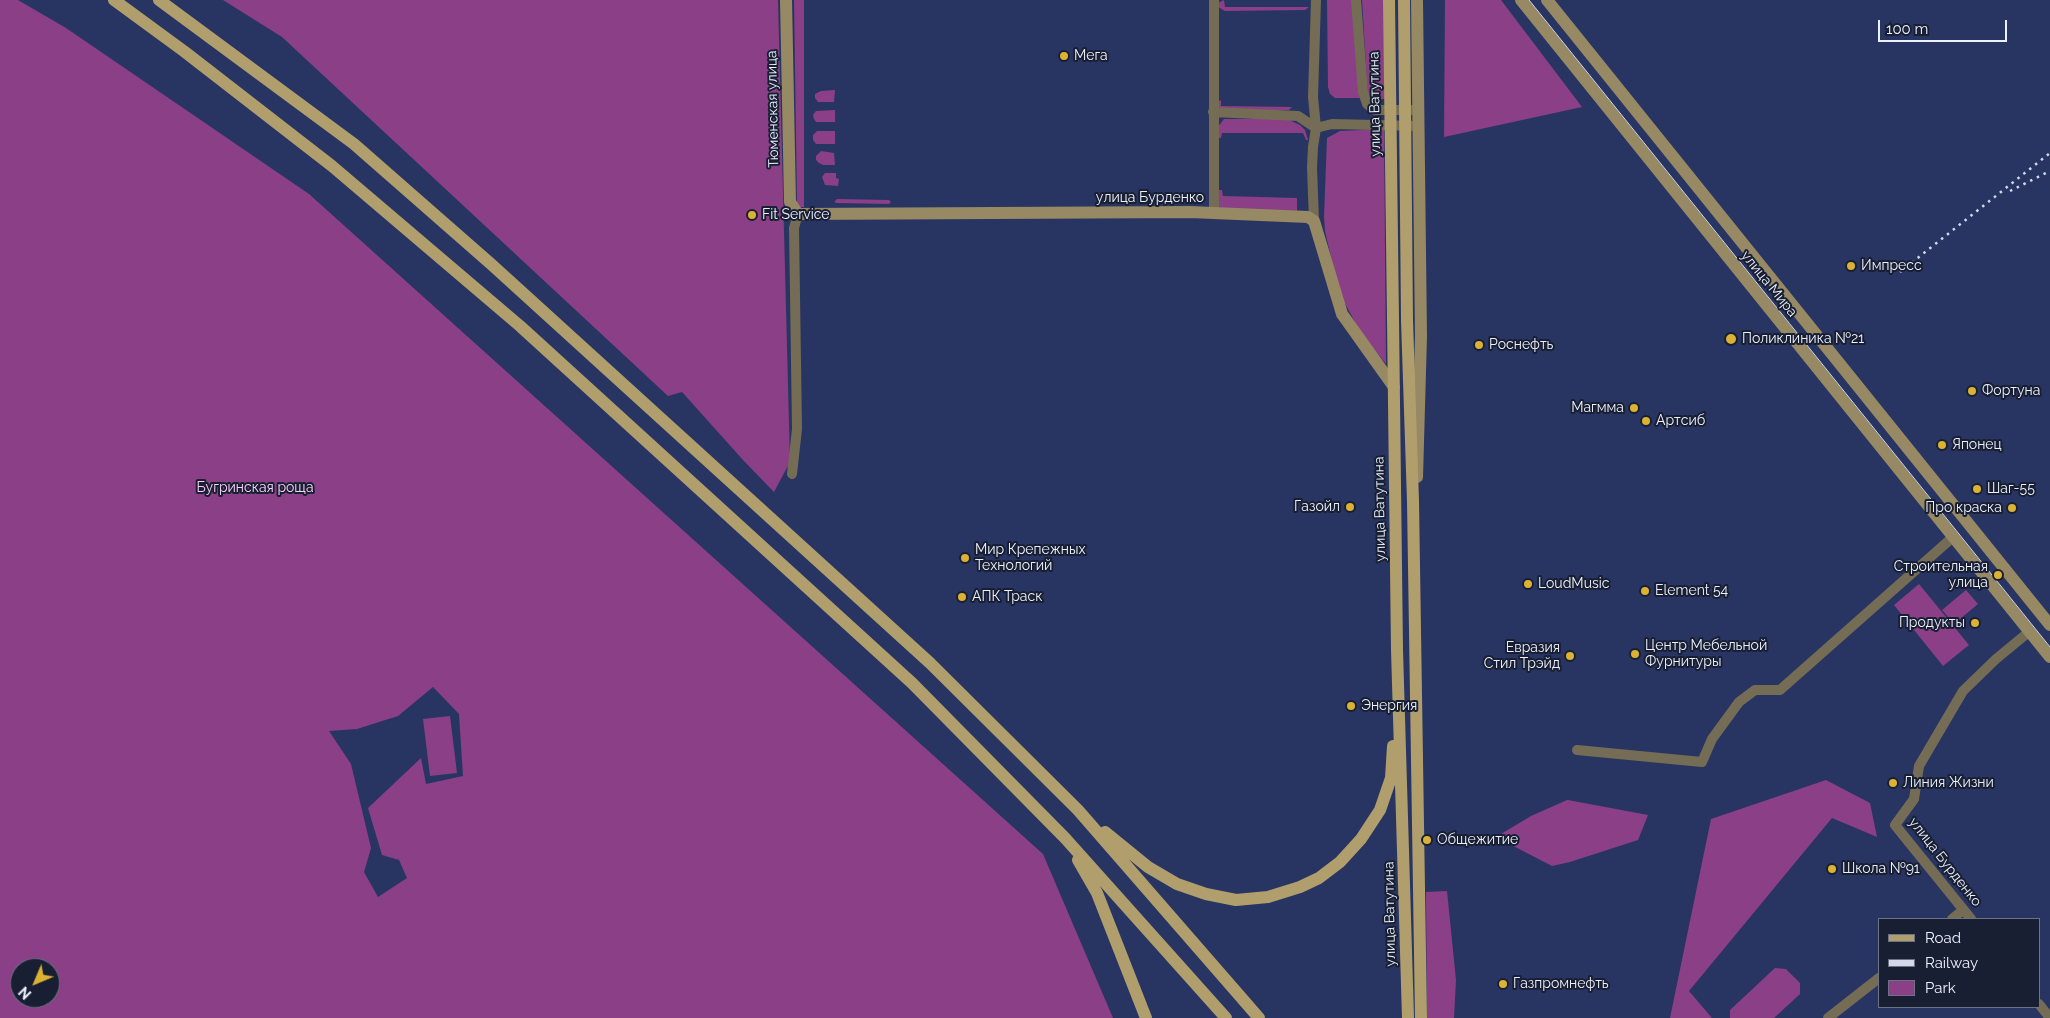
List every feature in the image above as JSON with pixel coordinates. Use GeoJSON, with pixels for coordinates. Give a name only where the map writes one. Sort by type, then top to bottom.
{"type":"FeatureCollection","features":[{"type":"Feature","properties":{"kind":"main road"},"geometry":{"type":"LineString","coordinates":[[114,0],[186,52],[332,166],[520,326],[912,683],[1065,838],[1226,1018]]}},
{"type":"Feature","properties":{"kind":"main road"},"geometry":{"type":"LineString","coordinates":[[158,0],[354,144],[491,264],[930,663],[1078,810],[1259,1018]]}},
{"type":"Feature","properties":{"kind":"main road","name":"улица Ватутина"},"geometry":{"type":"LineString","coordinates":[[1389,0],[1397,650],[1400,700],[1408,1018]]}},
{"type":"Feature","properties":{"kind":"main road"},"geometry":{"type":"LineString","coordinates":[[1404,0],[1407,320],[1413,501],[1421,1018]]}},
{"type":"Feature","properties":{"kind":"main road"},"geometry":{"type":"LineString","coordinates":[[1078,810],[1148,867],[1177,884],[1206,894],[1236,900],[1268,897],[1300,887],[1319,878],[1340,862],[1361,839],[1380,810],[1391,778],[1393,746],[1400,700]]}},
{"type":"Feature","properties":{"kind":"main road"},"geometry":{"type":"LineString","coordinates":[[1065,838],[1097,893],[1146,1018]]}},
{"type":"Feature","properties":{"kind":"street","name":"Тюменская улица"},"geometry":{"type":"LineString","coordinates":[[786,0],[790,202],[798,214]]}},
{"type":"Feature","properties":{"kind":"street"},"geometry":{"type":"LineString","coordinates":[[1214,0],[1214,213]]}},
{"type":"Feature","properties":{"kind":"street"},"geometry":{"type":"LineString","coordinates":[[1316,0],[1313,97],[1316,128],[1313,147],[1314,221],[1342,314],[1394,387]]}},
{"type":"Feature","properties":{"kind":"street"},"geometry":{"type":"LineString","coordinates":[[1356,0],[1363,92],[1368,104],[1375,110],[1419,110]]}},
{"type":"Feature","properties":{"kind":"street"},"geometry":{"type":"LineString","coordinates":[[1413,501],[1418,468],[1420,394],[1419,110],[1416,0]]}},
{"type":"Feature","properties":{"kind":"street","name":"улица Мира"},"geometry":{"type":"LineString","coordinates":[[1521,0],[2050,657]]}},
{"type":"Feature","properties":{"kind":"street","name":"улица Мира"},"geometry":{"type":"LineString","coordinates":[[1547,0],[1968,523],[2048,619]]}},
{"type":"Feature","properties":{"kind":"street"},"geometry":{"type":"LineString","coordinates":[[1617,120],[1633,107]]}},
{"type":"Feature","properties":{"kind":"street"},"geometry":{"type":"LineString","coordinates":[[1213,112],[1298,116],[1316,128],[1332,124],[1419,126]]}},
{"type":"Feature","properties":{"kind":"street","name":"улица Бурденко"},"geometry":{"type":"LineString","coordinates":[[798,214],[1214,213],[1308,217],[1314,221]]}},
{"type":"Feature","properties":{"kind":"street"},"geometry":{"type":"LineString","coordinates":[[792,474],[797,429],[794,228],[798,214]]}},
{"type":"Feature","properties":{"kind":"street"},"geometry":{"type":"LineString","coordinates":[[1577,750],[1702,762],[1712,739],[1739,702],[1755,690],[1780,690],[1968,523]]}},
{"type":"Feature","properties":{"kind":"street"},"geometry":{"type":"LineString","coordinates":[[2030,631],[2048,619]]}},
{"type":"Feature","properties":{"kind":"street","name":"улица Бурденко"},"geometry":{"type":"LineString","coordinates":[[1970,918],[1895,825],[1914,800],[1919,766],[1963,691],[1996,659],[2030,631]]}},
{"type":"Feature","properties":{"kind":"street"},"geometry":{"type":"LineString","coordinates":[[1953,918],[1963,910]]}},
{"type":"Feature","properties":{"kind":"street"},"geometry":{"type":"LineString","coordinates":[[1828,1018],[1878,979]]}},
{"type":"Feature","properties":{"kind":"street"},"geometry":{"type":"LineString","coordinates":[[2040,1005],[2050,1018]]}},
{"type":"Feature","properties":{"kind":"green space","name":"Бугринская роща"},"geometry":{"type":"Polygon","coordinates":[[[0,0],[18,0],[66,28],[309,194],[1043,854],[1113,1018],[0,1018],[0,0]],[[433,687],[398,716],[357,729],[329,731],[351,764],[371,848],[364,872],[378,897],[407,878],[399,860],[382,855],[368,808],[421,758],[426,784],[463,776],[459,714],[433,687]]]}},
{"type":"Feature","properties":{"kind":"green space"},"geometry":{"type":"Polygon","coordinates":[[[223,0],[778,0],[790,462],[774,492],[682,392],[668,396],[282,37],[223,0]]]}},
{"type":"Feature","properties":{"kind":"green space"},"geometry":{"type":"Polygon","coordinates":[[[794,0],[804,0],[804,207],[800,207],[797,204],[794,0]]]}},
{"type":"Feature","properties":{"kind":"green space"},"geometry":{"type":"Polygon","coordinates":[[[1224,0],[1225,7],[1309,7],[1305,10],[1225,11],[1218,7],[1218,3],[1224,0]]]}},
{"type":"Feature","properties":{"kind":"green space"},"geometry":{"type":"Polygon","coordinates":[[[1327,0],[1351,0],[1353,5],[1360,98],[1335,98],[1330,94],[1328,87],[1327,0]]]}},
{"type":"Feature","properties":{"kind":"green space"},"geometry":{"type":"Polygon","coordinates":[[[1362,0],[1384,0],[1385,99],[1368,99],[1362,0]]]}},
{"type":"Feature","properties":{"kind":"green space"},"geometry":{"type":"Polygon","coordinates":[[[1445,0],[1501,0],[1582,107],[1444,137],[1445,0]]]}},
{"type":"Feature","properties":{"kind":"green space"},"geometry":{"type":"Polygon","coordinates":[[[835,90],[834,102],[818,102],[815,98],[815,94],[821,91],[835,90]]]}},
{"type":"Feature","properties":{"kind":"green space"},"geometry":{"type":"Polygon","coordinates":[[[1221,100],[1221,106],[1292,107],[1289,110],[1223,110],[1217,106],[1217,102],[1221,100]]]}},
{"type":"Feature","properties":{"kind":"green space"},"geometry":{"type":"Polygon","coordinates":[[[835,110],[835,122],[816,122],[814,119],[813,115],[816,111],[835,110]]]}},
{"type":"Feature","properties":{"kind":"green space"},"geometry":{"type":"Polygon","coordinates":[[[1224,119],[1287,119],[1300,125],[1305,130],[1308,140],[1306,140],[1303,133],[1222,133],[1221,138],[1217,138],[1217,128],[1224,119]]]}},
{"type":"Feature","properties":{"kind":"green space"},"geometry":{"type":"Polygon","coordinates":[[[1384,129],[1386,364],[1361,333],[1343,300],[1325,231],[1324,217],[1327,138],[1340,131],[1384,129]]]}},
{"type":"Feature","properties":{"kind":"green space"},"geometry":{"type":"Polygon","coordinates":[[[817,131],[835,131],[835,144],[816,144],[813,140],[813,135],[817,131]]]}},
{"type":"Feature","properties":{"kind":"green space"},"geometry":{"type":"Polygon","coordinates":[[[821,151],[834,153],[835,165],[823,165],[816,160],[816,156],[821,151]]]}},
{"type":"Feature","properties":{"kind":"green space"},"geometry":{"type":"Polygon","coordinates":[[[825,173],[836,173],[836,178],[839,179],[838,186],[825,185],[822,177],[825,173]]]}},
{"type":"Feature","properties":{"kind":"green space"},"geometry":{"type":"Polygon","coordinates":[[[1218,190],[1222,190],[1223,196],[1297,198],[1297,211],[1220,208],[1218,205],[1218,190]]]}},
{"type":"Feature","properties":{"kind":"green space"},"geometry":{"type":"Polygon","coordinates":[[[837,199],[889,200],[891,202],[889,204],[834,202],[837,199]]]}},
{"type":"Feature","properties":{"kind":"green space"},"geometry":{"type":"Polygon","coordinates":[[[1919,584],[1969,645],[1943,666],[1894,605],[1919,584]]]}},
{"type":"Feature","properties":{"kind":"green space"},"geometry":{"type":"Polygon","coordinates":[[[1966,590],[1978,604],[1954,624],[1942,610],[1966,590]]]}},
{"type":"Feature","properties":{"kind":"green space"},"geometry":{"type":"Polygon","coordinates":[[[450,716],[457,773],[430,776],[423,719],[450,716]]]}},
{"type":"Feature","properties":{"kind":"green space"},"geometry":{"type":"Polygon","coordinates":[[[1826,780],[1870,803],[1877,837],[1832,818],[1689,991],[1712,1018],[1670,1018],[1711,819],[1826,780]]]}},
{"type":"Feature","properties":{"kind":"green space"},"geometry":{"type":"Polygon","coordinates":[[[1567,800],[1648,815],[1638,840],[1552,866],[1496,837],[1531,816],[1567,800]]]}},
{"type":"Feature","properties":{"kind":"green space"},"geometry":{"type":"Polygon","coordinates":[[[1447,891],[1456,980],[1454,1018],[1427,1018],[1426,892],[1447,891]]]}},
{"type":"Feature","properties":{"kind":"green space"},"geometry":{"type":"Polygon","coordinates":[[[1775,968],[1786,969],[1800,983],[1800,994],[1774,1018],[1730,1018],[1730,1010],[1775,968]]]}},
{"type":"Feature","properties":{"kind":"tram line"},"geometry":{"type":"LineString","coordinates":[[1529,0],[2050,647]]}},
{"type":"Feature","properties":{"kind":"railway"},"geometry":{"type":"LineString","coordinates":[[1900,272],[2050,153]]}},
{"type":"Feature","properties":{"kind":"railway"},"geometry":{"type":"LineString","coordinates":[[2010,191],[2050,171]]}},
{"type":"Feature","properties":{"kind":"place","name":"Мега"},"geometry":{"type":"Point","coordinates":[1064,56]}},
{"type":"Feature","properties":{"kind":"place","name":"Fit Service"},"geometry":{"type":"Point","coordinates":[752,215]}},
{"type":"Feature","properties":{"kind":"place","name":"Импресс"},"geometry":{"type":"Point","coordinates":[1851,266]}},
{"type":"Feature","properties":{"kind":"place","name":"Поликлиника №21"},"geometry":{"type":"Point","coordinates":[1731,339]}},
{"type":"Feature","properties":{"kind":"place","name":"Роснефть"},"geometry":{"type":"Point","coordinates":[1479,345]}},
{"type":"Feature","properties":{"kind":"place","name":"Фортуна"},"geometry":{"type":"Point","coordinates":[1972,391]}},
{"type":"Feature","properties":{"kind":"place","name":"Магмма"},"geometry":{"type":"Point","coordinates":[1634,408]}},
{"type":"Feature","properties":{"kind":"place","name":"Артсиб"},"geometry":{"type":"Point","coordinates":[1646,421]}},
{"type":"Feature","properties":{"kind":"place","name":"Японец"},"geometry":{"type":"Point","coordinates":[1942,445]}},
{"type":"Feature","properties":{"kind":"place","name":"Шаг-55"},"geometry":{"type":"Point","coordinates":[1977,489]}},
{"type":"Feature","properties":{"kind":"place","name":"Газойл"},"geometry":{"type":"Point","coordinates":[1350,507]}},
{"type":"Feature","properties":{"kind":"place","name":"Про краска"},"geometry":{"type":"Point","coordinates":[2012,508]}},
{"type":"Feature","properties":{"kind":"place","name":"Мир Крепежных Технологий"},"geometry":{"type":"Point","coordinates":[965,558]}},
{"type":"Feature","properties":{"kind":"place","name":"Строительная улица"},"geometry":{"type":"Point","coordinates":[1998,575]}},
{"type":"Feature","properties":{"kind":"place","name":"LoudMusic"},"geometry":{"type":"Point","coordinates":[1528,584]}},
{"type":"Feature","properties":{"kind":"place","name":"Element 54"},"geometry":{"type":"Point","coordinates":[1645,591]}},
{"type":"Feature","properties":{"kind":"place","name":"АПК Траск"},"geometry":{"type":"Point","coordinates":[962,597]}},
{"type":"Feature","properties":{"kind":"place","name":"Продукты"},"geometry":{"type":"Point","coordinates":[1975,623]}},
{"type":"Feature","properties":{"kind":"place","name":"Центр Мебельной Фурнитуры"},"geometry":{"type":"Point","coordinates":[1635,654]}},
{"type":"Feature","properties":{"kind":"place","name":"Евразия Стил Трэйд"},"geometry":{"type":"Point","coordinates":[1570,656]}},
{"type":"Feature","properties":{"kind":"place","name":"Энергия"},"geometry":{"type":"Point","coordinates":[1351,706]}},
{"type":"Feature","properties":{"kind":"place","name":"Линия Жизни"},"geometry":{"type":"Point","coordinates":[1893,783]}},
{"type":"Feature","properties":{"kind":"place","name":"Общежитие"},"geometry":{"type":"Point","coordinates":[1427,840]}},
{"type":"Feature","properties":{"kind":"place","name":"Школа №91"},"geometry":{"type":"Point","coordinates":[1832,869]}},
{"type":"Feature","properties":{"kind":"place","name":"Газпромнефть"},"geometry":{"type":"Point","coordinates":[1503,984]}}]}
